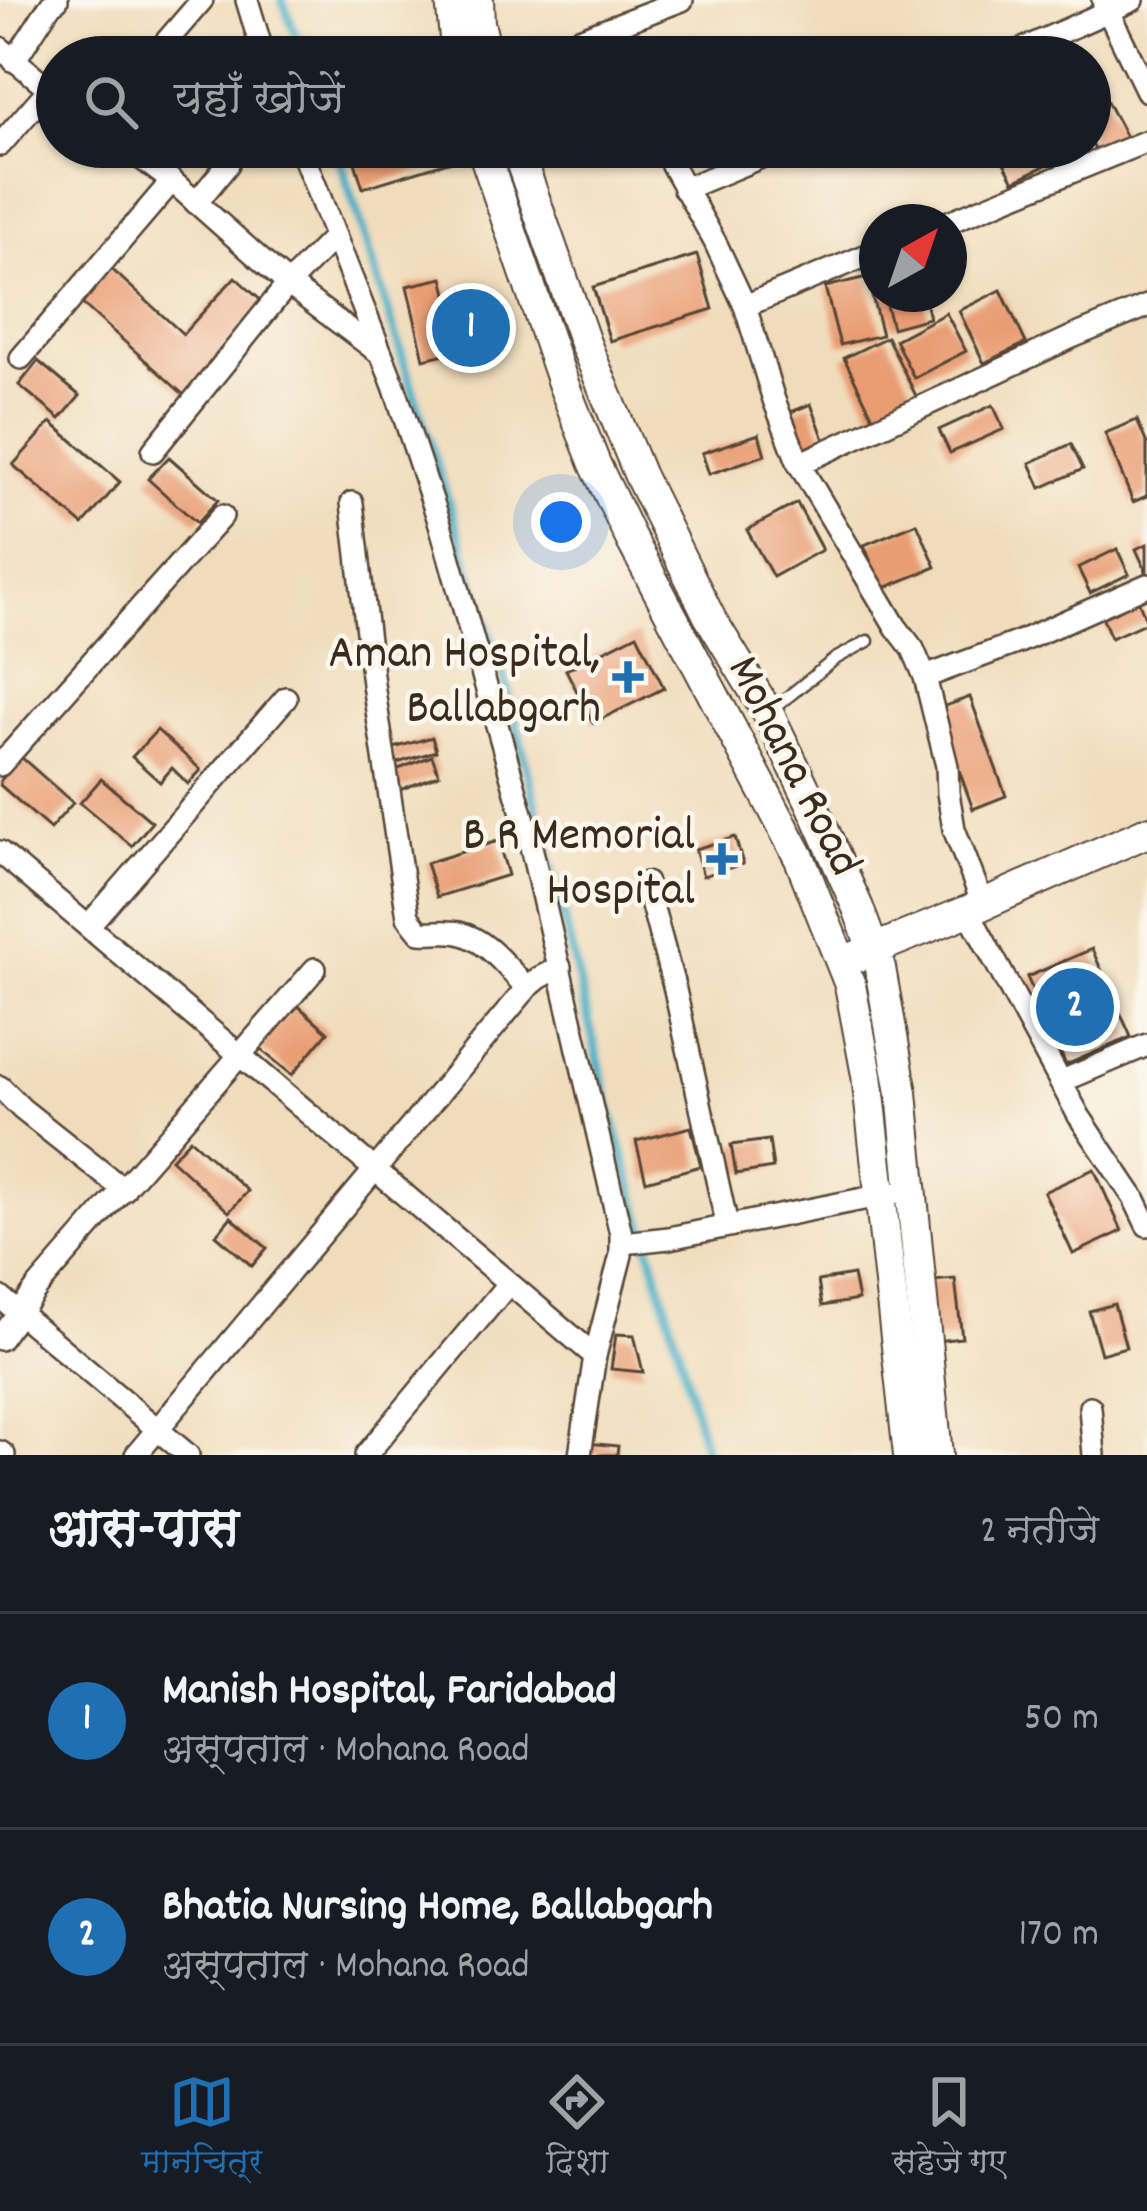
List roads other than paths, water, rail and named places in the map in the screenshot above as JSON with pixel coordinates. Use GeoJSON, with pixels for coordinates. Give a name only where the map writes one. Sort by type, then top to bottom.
{"type":"FeatureCollection","features":[{"type":"Feature","properties":{"kind":"street"},"geometry":{"type":"LineString","coordinates":[[36,78],[7,55],[57,0]]}},
{"type":"Feature","properties":{"kind":"street"},"geometry":{"type":"LineString","coordinates":[[171,36],[202,0]]}},
{"type":"Feature","properties":{"kind":"street"},"geometry":{"type":"LineString","coordinates":[[247,0],[258,36]]}},
{"type":"Feature","properties":{"kind":"street"},"geometry":{"type":"LineString","coordinates":[[451,0],[455,36]]}},
{"type":"Feature","properties":{"kind":"street"},"geometry":{"type":"LineString","coordinates":[[478,0],[481,36]]}},
{"type":"Feature","properties":{"kind":"street"},"geometry":{"type":"LineString","coordinates":[[588,36],[682,0]]}},
{"type":"Feature","properties":{"kind":"street"},"geometry":{"type":"LineString","coordinates":[[1045,36],[1105,5],[1133,0]]}},
{"type":"Feature","properties":{"kind":"street"},"geometry":{"type":"LineString","coordinates":[[1105,5],[1147,91]]}},
{"type":"Feature","properties":{"kind":"street"},"geometry":{"type":"LineString","coordinates":[[614,26],[617,36]]}},
{"type":"Feature","properties":{"kind":"street"},"geometry":{"type":"LineString","coordinates":[[0,145],[36,109]]}},
{"type":"Feature","properties":{"kind":"street"},"geometry":{"type":"LineString","coordinates":[[1111,156],[1147,141]]}},
{"type":"Feature","properties":{"kind":"street"},"geometry":{"type":"LineString","coordinates":[[154,168],[288,284],[382,355]]}},
{"type":"Feature","properties":{"kind":"street"},"geometry":{"type":"LineString","coordinates":[[196,202],[225,168]]}},
{"type":"Feature","properties":{"kind":"street"},"geometry":{"type":"LineString","coordinates":[[308,168],[413,438],[440,524],[508,761],[629,1242],[595,1356],[580,1455]]}},
{"type":"Feature","properties":{"kind":"street","name":"Mohana Road"},"geometry":{"type":"LineString","coordinates":[[489,168],[595,464],[800,859],[841,962],[896,1192],[937,1455]]}},
{"type":"Feature","properties":{"kind":"street","name":"Mohana Road"},"geometry":{"type":"LineString","coordinates":[[523,168],[585,343],[640,476],[709,616],[768,713],[874,950],[894,1040],[909,1455]]}},
{"type":"Feature","properties":{"kind":"street"},"geometry":{"type":"LineString","coordinates":[[673,168],[745,305],[799,464],[913,649],[925,677],[946,766],[954,829],[975,908],[1060,1082],[1140,1195],[1147,1225]]}},
{"type":"Feature","properties":{"kind":"street"},"geometry":{"type":"LineString","coordinates":[[684,189],[734,168]]}},
{"type":"Feature","properties":{"kind":"street"},"geometry":{"type":"LineString","coordinates":[[967,215],[1081,168]]}},
{"type":"Feature","properties":{"kind":"street"},"geometry":{"type":"LineString","coordinates":[[21,358],[172,182]]}},
{"type":"Feature","properties":{"kind":"street"},"geometry":{"type":"LineString","coordinates":[[153,452],[288,284],[335,236]]}},
{"type":"Feature","properties":{"kind":"street"},"geometry":{"type":"LineString","coordinates":[[745,305],[859,258]]}},
{"type":"Feature","properties":{"kind":"street"},"geometry":{"type":"LineString","coordinates":[[799,464],[1147,306]]}},
{"type":"Feature","properties":{"kind":"street"},"geometry":{"type":"LineString","coordinates":[[352,503],[408,917],[420,932],[453,932],[472,938],[526,988]]}},
{"type":"Feature","properties":{"kind":"street"},"geometry":{"type":"LineString","coordinates":[[0,765],[222,516]]}},
{"type":"Feature","properties":{"kind":"street"},"geometry":{"type":"LineString","coordinates":[[925,677],[983,657],[1147,585]]}},
{"type":"Feature","properties":{"kind":"street"},"geometry":{"type":"LineString","coordinates":[[89,926],[286,698]]}},
{"type":"Feature","properties":{"kind":"street"},"geometry":{"type":"LineString","coordinates":[[841,962],[1147,832]]}},
{"type":"Feature","properties":{"kind":"street"},"geometry":{"type":"LineString","coordinates":[[0,852],[595,1356]]}},
{"type":"Feature","properties":{"kind":"street"},"geometry":{"type":"LineString","coordinates":[[646,883],[675,990],[727,1226]]}},
{"type":"Feature","properties":{"kind":"street"},"geometry":{"type":"LineString","coordinates":[[136,1455],[526,988],[560,967]]}},
{"type":"Feature","properties":{"kind":"street"},"geometry":{"type":"LineString","coordinates":[[0,1339],[37,1288],[315,969]]}},
{"type":"Feature","properties":{"kind":"street"},"geometry":{"type":"LineString","coordinates":[[1060,1082],[1147,1046]]}},
{"type":"Feature","properties":{"kind":"street"},"geometry":{"type":"LineString","coordinates":[[0,1087],[124,1190]]}},
{"type":"Feature","properties":{"kind":"street"},"geometry":{"type":"LineString","coordinates":[[629,1242],[896,1192]]}},
{"type":"Feature","properties":{"kind":"street"},"geometry":{"type":"LineString","coordinates":[[366,1455],[508,1284]]}},
{"type":"Feature","properties":{"kind":"street"},"geometry":{"type":"LineString","coordinates":[[0,1298],[188,1455]]}},
{"type":"Feature","properties":{"kind":"street"},"geometry":{"type":"LineString","coordinates":[[1090,1407],[1094,1455]]}},
{"type":"Feature","properties":{"kind":"lane"},"geometry":{"type":"LineString","coordinates":[[768,713],[835,658],[868,641]]}},
{"type":"Feature","properties":{"kind":"waterway"},"geometry":{"type":"LineString","coordinates":[[282,0],[297,36]]}},
{"type":"Feature","properties":{"kind":"waterway"},"geometry":{"type":"LineString","coordinates":[[343,168],[507,687],[612,1116],[706,1455]]}},
{"type":"Feature","properties":{"kind":"place","name":"Manish Hospital, Faridabad"},"geometry":{"type":"Point","coordinates":[471,328]}},
{"type":"Feature","properties":{"kind":"place","name":"Aman Hospital, Ballabgarh"},"geometry":{"type":"Point","coordinates":[628,677]}},
{"type":"Feature","properties":{"kind":"place","name":"B R Memorial Hospital"},"geometry":{"type":"Point","coordinates":[722,859]}},
{"type":"Feature","properties":{"kind":"place","name":"Bhatia Nursing Home, Ballabgarh"},"geometry":{"type":"Point","coordinates":[1075,1007]}}]}
